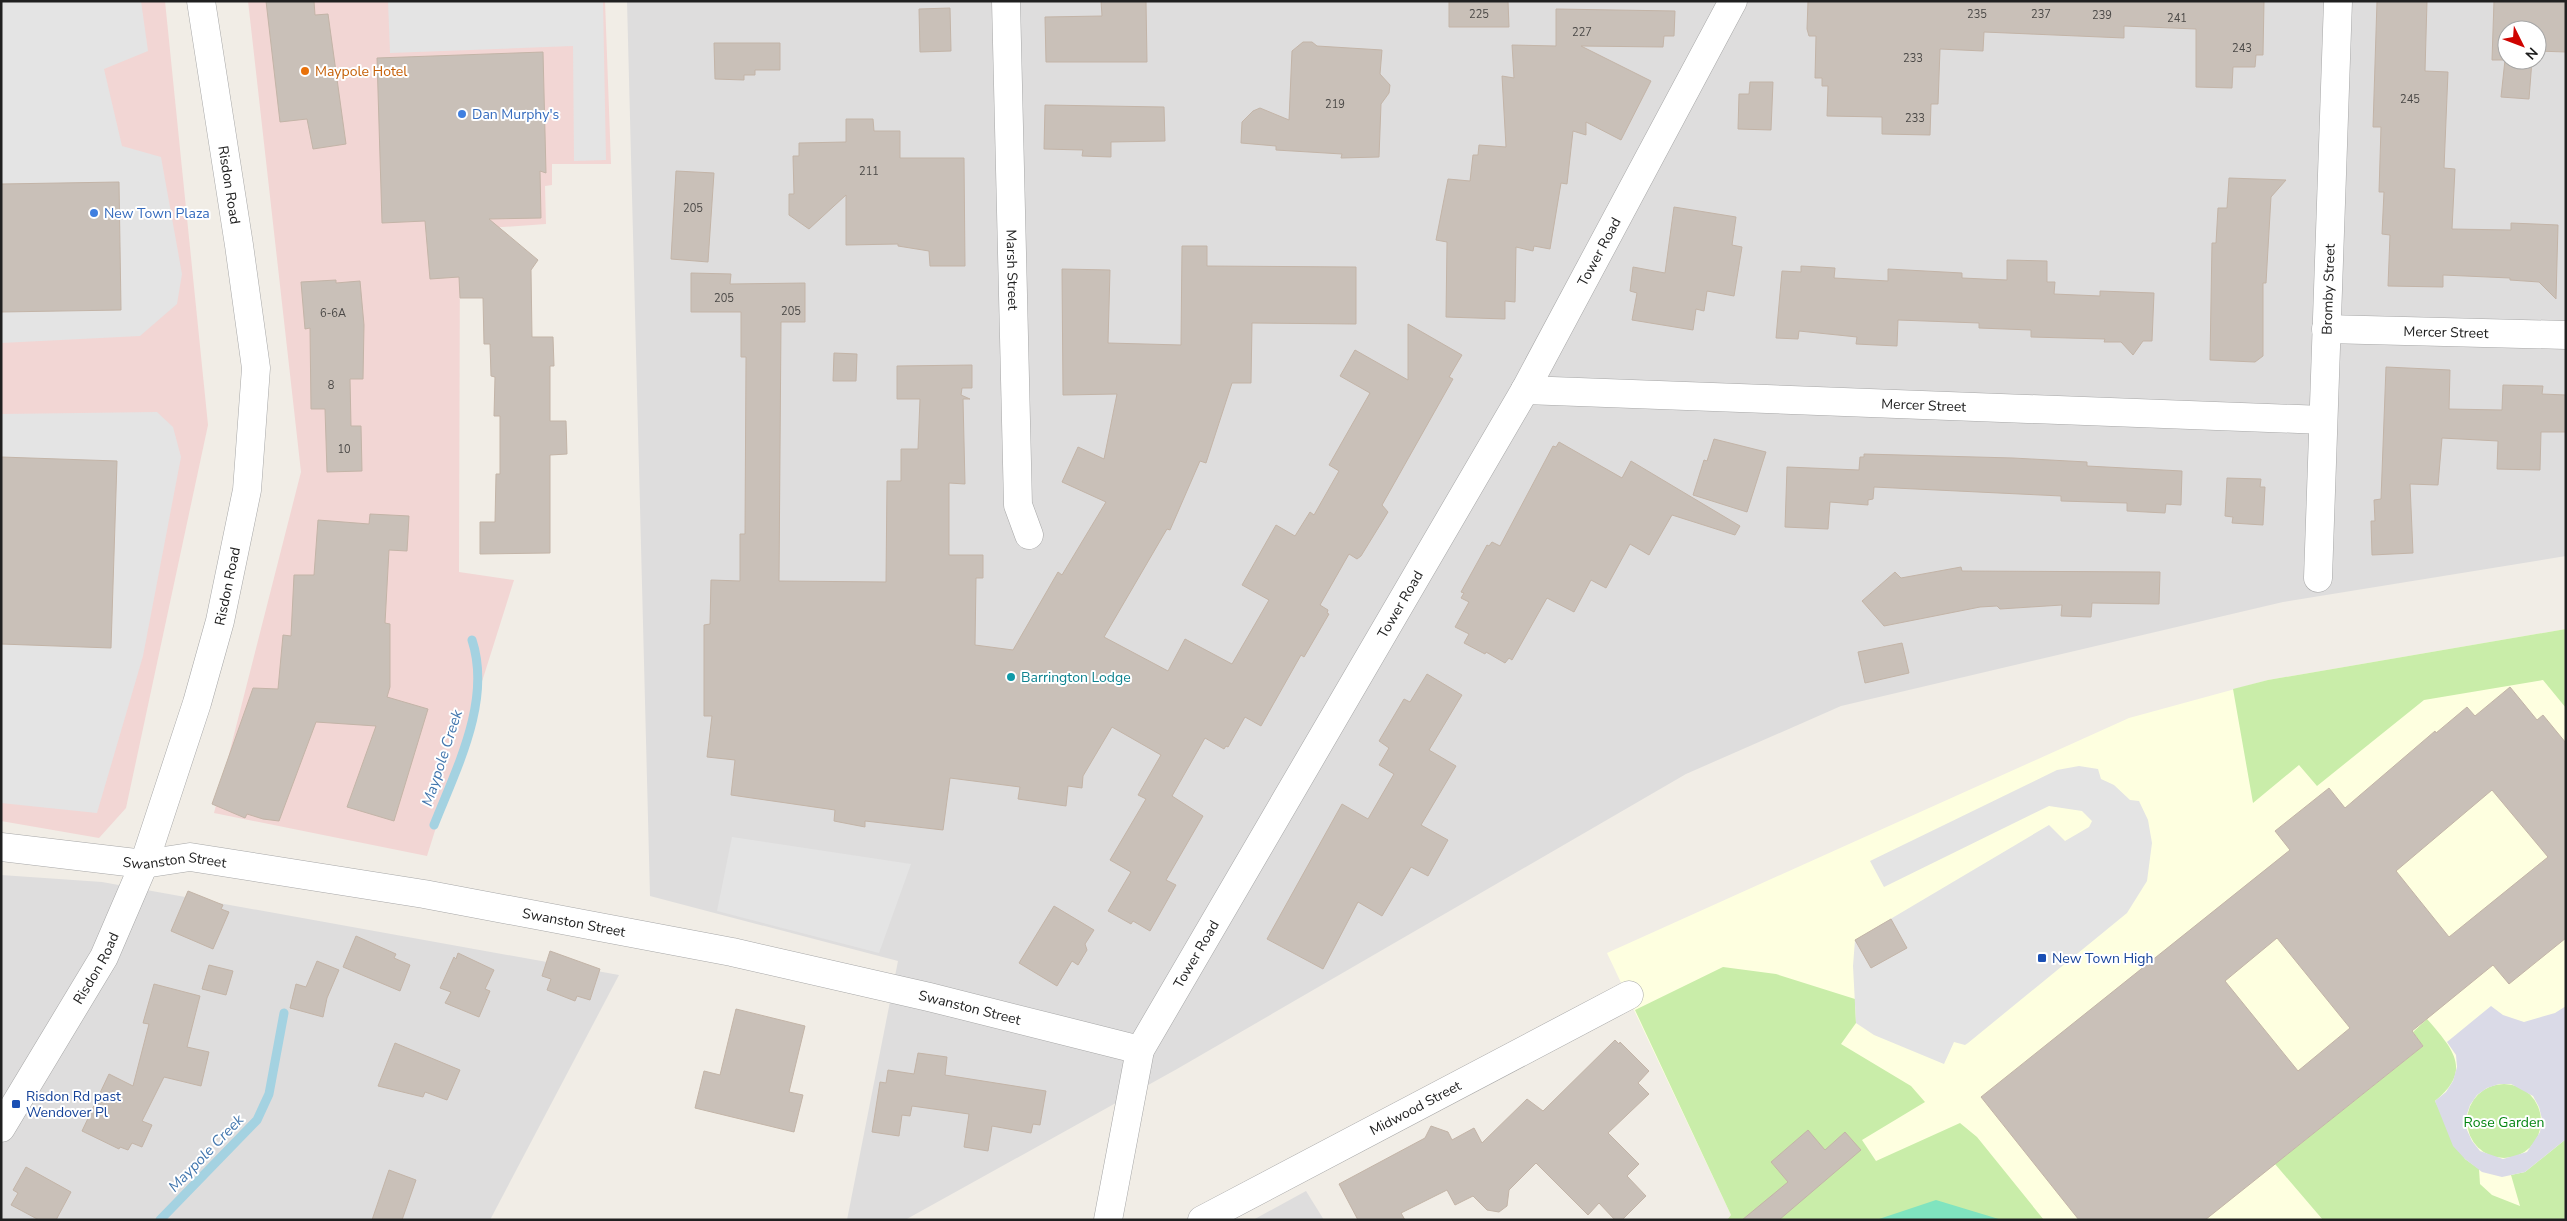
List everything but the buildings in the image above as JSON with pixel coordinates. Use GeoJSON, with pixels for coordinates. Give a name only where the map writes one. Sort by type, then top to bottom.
{"type":"FeatureCollection","features":[{"type":"Feature","properties":{"kind":"street","name":"Risdon Road"},"geometry":{"type":"LineString","coordinates":[[1,1128],[104,957],[144,864],[197,703],[220,621],[247,490],[255,378],[239,245],[202,1]]}},
{"type":"Feature","properties":{"kind":"street","name":"Marsh Street"},"geometry":{"type":"LineString","coordinates":[[1006,1],[1018,505],[1030,535]]}},
{"type":"Feature","properties":{"kind":"street","name":"Tower Road"},"geometry":{"type":"LineString","coordinates":[[1108,1220],[1133,1097],[1140,1050],[1525,390],[1733,1]]}},
{"type":"Feature","properties":{"kind":"street","name":"Bromby Street"},"geometry":{"type":"LineString","coordinates":[[2318,578],[2338,1]]}},
{"type":"Feature","properties":{"kind":"street","name":"Mercer Street"},"geometry":{"type":"LineString","coordinates":[[2326,329],[2566,336]]}},
{"type":"Feature","properties":{"kind":"street","name":"Mercer Street"},"geometry":{"type":"LineString","coordinates":[[1525,390],[2324,420]]}},
{"type":"Feature","properties":{"kind":"street","name":"Swanston Street"},"geometry":{"type":"LineString","coordinates":[[1,847],[144,864],[190,857],[424,894],[732,952],[929,997],[1140,1050]]}},
{"type":"Feature","properties":{"kind":"street","name":"Midwood Street"},"geometry":{"type":"LineString","coordinates":[[1202,1220],[1629,995]]}},
{"type":"Feature","properties":{"kind":"shaded area","name":"New Town Plaza"},"geometry":{"type":"Polygon","coordinates":[[[1,1],[165,1],[208,425],[126,808],[99,838],[1,821],[1,1]]]}},
{"type":"Feature","properties":{"kind":"shaded area"},"geometry":{"type":"Polygon","coordinates":[[[1,1],[141,1],[148,51],[104,69],[122,146],[161,157],[182,274],[177,304],[140,336],[1,343],[1,1]]]}},
{"type":"Feature","properties":{"kind":"shaded area"},"geometry":{"type":"Polygon","coordinates":[[[248,1],[605,1],[611,164],[552,164],[552,185],[545,186],[546,224],[460,230],[459,572],[514,580],[427,856],[214,813],[301,472],[248,1]]]}},
{"type":"Feature","properties":{"kind":"shaded area"},"geometry":{"type":"Polygon","coordinates":[[[388,1],[603,1],[606,160],[574,161],[573,46],[390,53],[388,1]]]}},
{"type":"Feature","properties":{"kind":"shaded area"},"geometry":{"type":"Polygon","coordinates":[[[627,1],[2566,1],[2566,556],[2283,602],[1841,706],[1686,774],[1177,1069],[905,1220],[847,1220],[898,961],[650,896],[627,1]]]}},
{"type":"Feature","properties":{"kind":"shaded area"},"geometry":{"type":"Polygon","coordinates":[[[157,412],[173,427],[181,457],[143,656],[97,813],[1,803],[1,414],[157,412]]]}},
{"type":"Feature","properties":{"kind":"shaded area"},"geometry":{"type":"Polygon","coordinates":[[[2566,629],[2566,1220],[1727,1220],[1731,1215],[1607,953],[2129,718],[2268,680],[2566,629]]]}},
{"type":"Feature","properties":{"kind":"shaded area"},"geometry":{"type":"Polygon","coordinates":[[[2079,766],[2098,769],[2101,779],[2114,785],[2130,800],[2139,801],[2148,820],[2152,843],[2147,881],[2127,913],[1968,1043],[1965,1045],[1954,1042],[1944,1064],[1874,1035],[1856,1023],[1853,966],[1855,940],[2049,825],[2065,841],[2089,827],[2092,821],[2082,811],[2049,806],[1884,887],[1870,861],[2057,770],[2079,766]]]}},
{"type":"Feature","properties":{"kind":"shaded area"},"geometry":{"type":"Polygon","coordinates":[[[732,837],[911,864],[879,953],[717,911],[732,837]]]}},
{"type":"Feature","properties":{"kind":"shaded area"},"geometry":{"type":"Polygon","coordinates":[[[1,875],[102,882],[619,975],[490,1220],[1,1220],[1,875]]]}},
{"type":"Feature","properties":{"kind":"shaded area"},"geometry":{"type":"Polygon","coordinates":[[[2491,1006],[2503,1015],[2524,1022],[2555,1013],[2566,1006],[2566,1139],[2525,1172],[2502,1177],[2482,1172],[2465,1159],[2453,1146],[2435,1101],[2446,1092],[2453,1081],[2457,1067],[2456,1055],[2447,1042],[2491,1006]],[[2499,1084],[2487,1088],[2477,1095],[2470,1105],[2466,1117],[2467,1130],[2472,1141],[2480,1151],[2503,1159],[2527,1152],[2540,1132],[2542,1119],[2539,1107],[2533,1096],[2511,1084],[2499,1084]]]}},
{"type":"Feature","properties":{"kind":"shaded area"},"geometry":{"type":"Polygon","coordinates":[[[1306,1191],[1324,1220],[1253,1220],[1306,1191]]]}},
{"type":"Feature","properties":{"kind":"green space"},"geometry":{"type":"Polygon","coordinates":[[[2566,629],[2566,708],[2543,680],[2424,700],[2317,786],[2299,765],[2253,803],[2233,689],[2268,680],[2566,629]]]}},
{"type":"Feature","properties":{"kind":"green space"},"geometry":{"type":"Polygon","coordinates":[[[1723,967],[1776,974],[1855,999],[1856,1023],[1841,1044],[1911,1086],[1925,1102],[1862,1140],[1876,1161],[1960,1123],[1977,1137],[2044,1220],[1727,1220],[1731,1215],[1635,1010],[1723,967]]]}},
{"type":"Feature","properties":{"kind":"green space"},"geometry":{"type":"Polygon","coordinates":[[[2427,1019],[2451,1050],[2456,1069],[2447,1090],[2435,1101],[2465,1159],[2479,1169],[2480,1184],[2492,1195],[2520,1206],[2511,1175],[2525,1172],[2566,1139],[2566,1220],[2323,1220],[2275,1164],[2423,1046],[2413,1032],[2427,1019]]]}},
{"type":"Feature","properties":{"kind":"green space","name":"Rose Garden"},"geometry":{"type":"Polygon","coordinates":[[[2497,1084],[2511,1084],[2525,1090],[2535,1100],[2541,1114],[2539,1135],[2525,1152],[2511,1158],[2497,1158],[2483,1152],[2473,1142],[2467,1128],[2467,1114],[2473,1100],[2483,1090],[2497,1084]]]}},
{"type":"Feature","properties":{"kind":"green space"},"geometry":{"type":"Polygon","coordinates":[[[1936,1200],[2002,1220],[1876,1220],[1936,1200]]]}},
{"type":"Feature","properties":{"kind":"waterway","name":"Maypole Creek"},"geometry":{"type":"LineString","coordinates":[[434,825],[461,758],[475,711],[478,687],[477,663],[472,640]]}},
{"type":"Feature","properties":{"kind":"waterway","name":"Maypole Creek"},"geometry":{"type":"LineString","coordinates":[[160,1220],[257,1120],[269,1094],[284,1013]]}},
{"type":"Feature","properties":{"kind":"place","name":"Maypole Hotel"},"geometry":{"type":"Point","coordinates":[305,71]}},
{"type":"Feature","properties":{"kind":"place","name":"Dan Murphy's"},"geometry":{"type":"Point","coordinates":[462,114]}},
{"type":"Feature","properties":{"kind":"place","name":"New Town Plaza"},"geometry":{"type":"Point","coordinates":[94,213]}},
{"type":"Feature","properties":{"kind":"place","name":"Barrington Lodge"},"geometry":{"type":"Point","coordinates":[1011,677]}},
{"type":"Feature","properties":{"kind":"place","name":"New Town High"},"geometry":{"type":"Point","coordinates":[2042,958]}},
{"type":"Feature","properties":{"kind":"place","name":"Risdon Rd past Wendover Pl"},"geometry":{"type":"Point","coordinates":[16,1104]}}]}
